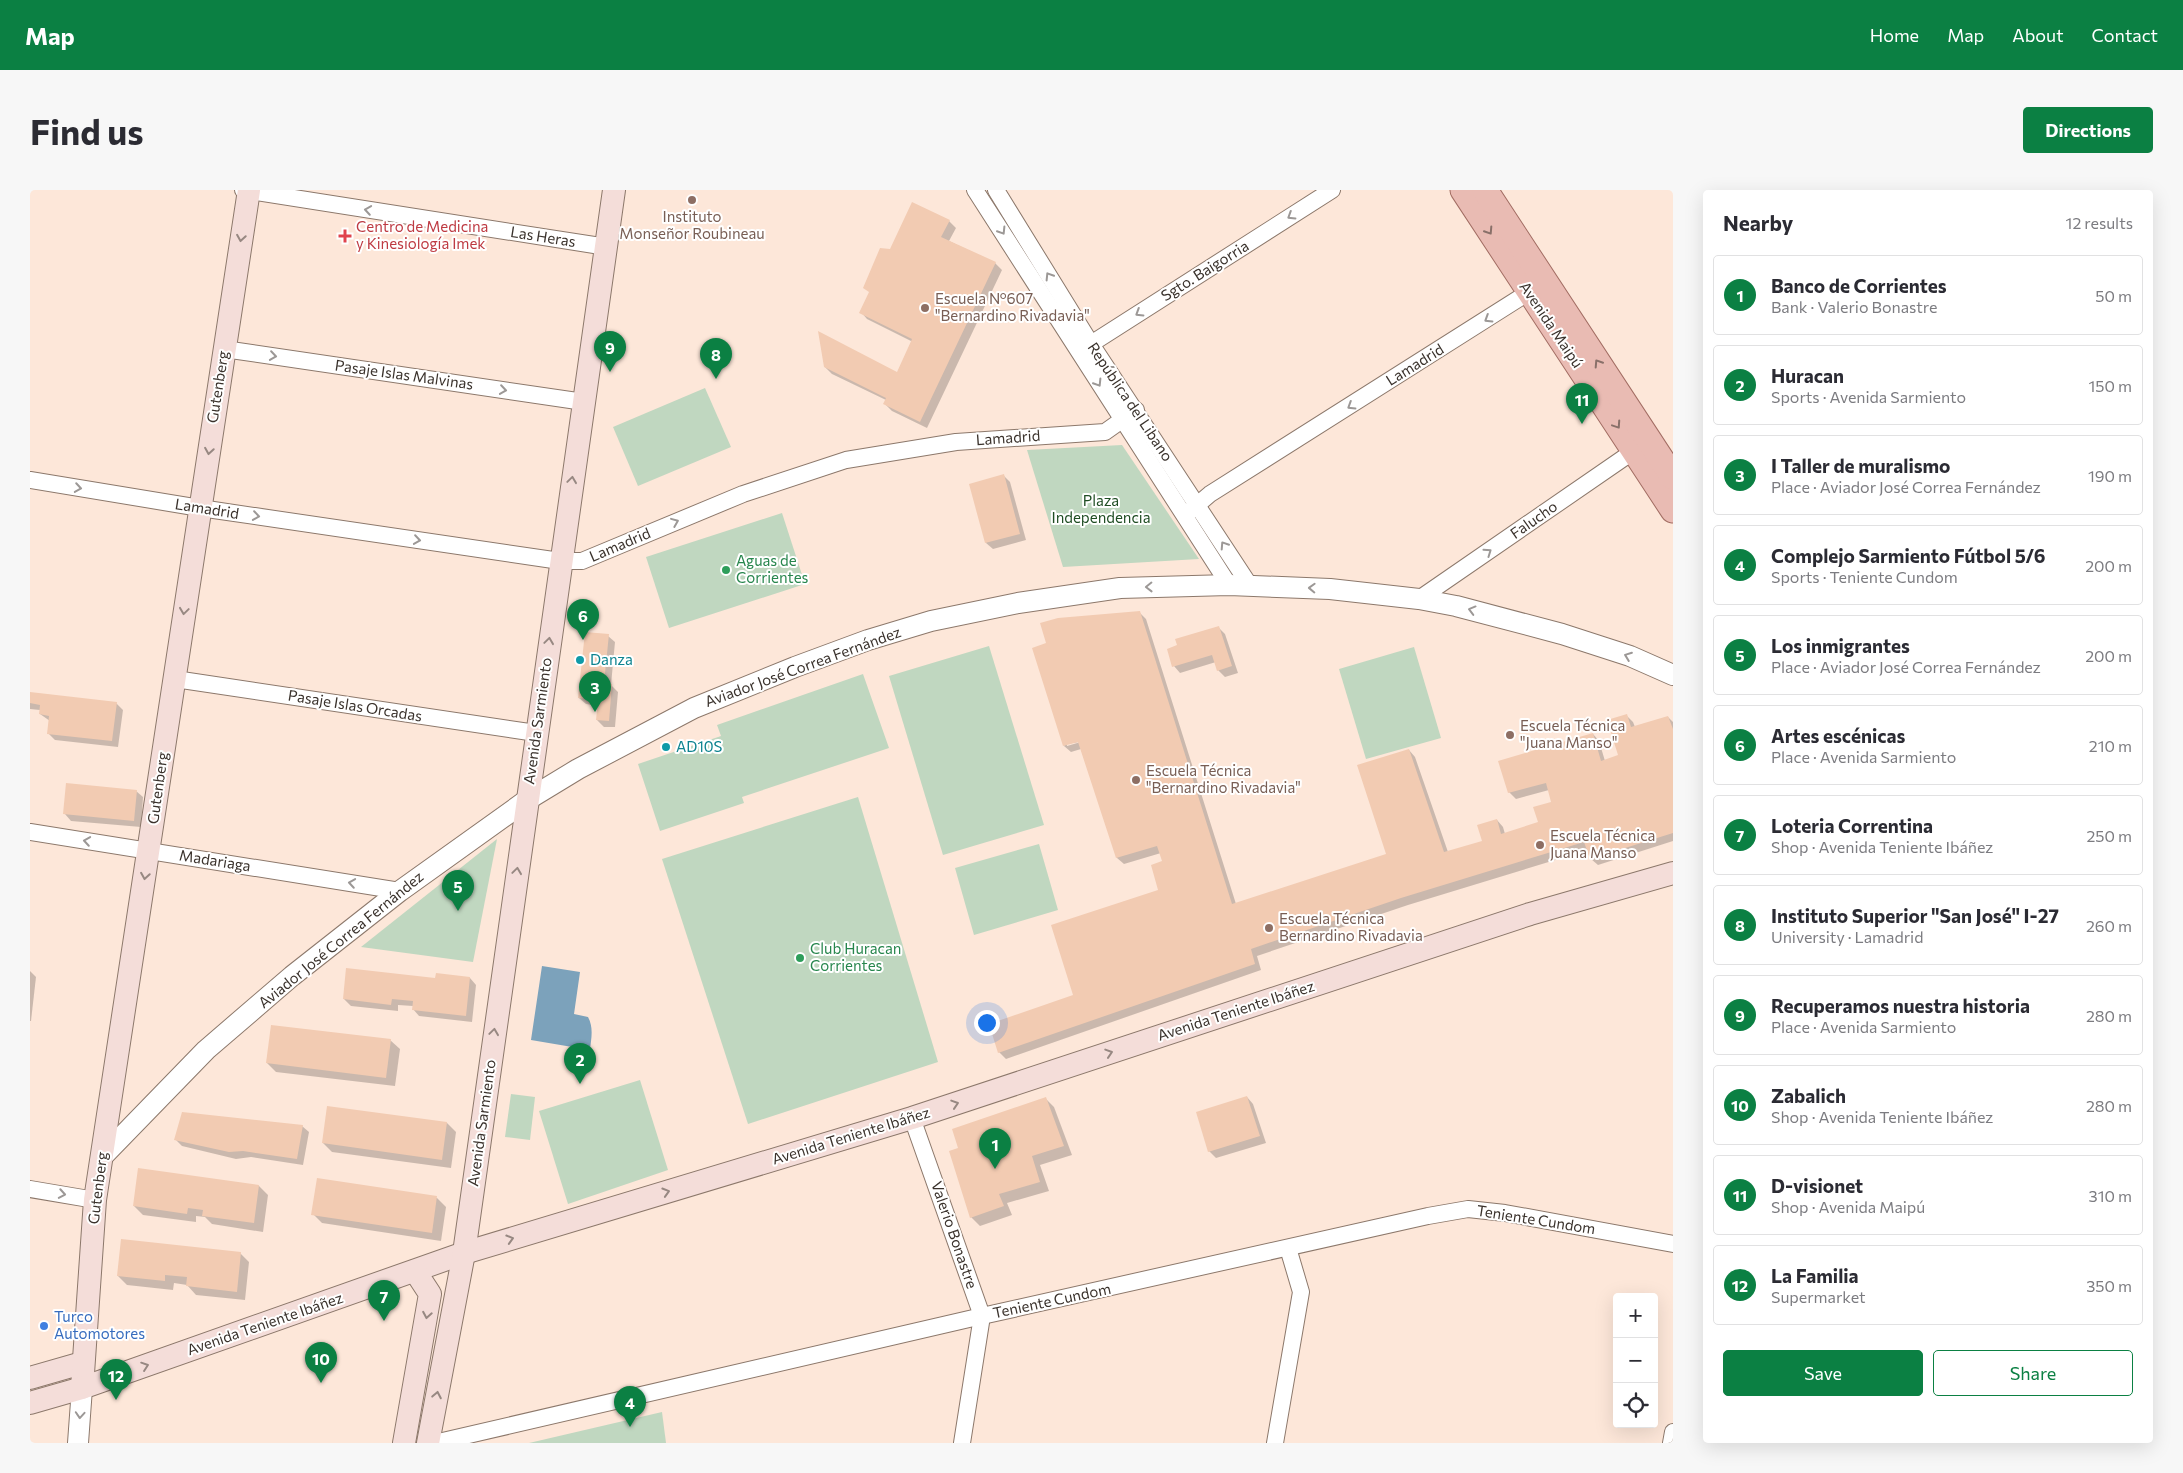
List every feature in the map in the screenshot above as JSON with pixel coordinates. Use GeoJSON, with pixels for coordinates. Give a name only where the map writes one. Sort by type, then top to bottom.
{"type":"FeatureCollection","features":[{"type":"Feature","properties":{"kind":"main road","name":"Gutenberg"},"geometry":{"type":"LineString","coordinates":[[82,1388],[82,1363],[95,1200],[247,190]]}},
{"type":"Feature","properties":{"kind":"main road","name":"Avenida Sarmiento"},"geometry":{"type":"LineString","coordinates":[[428,1443],[464,1253],[560,561],[614,190]]}},
{"type":"Feature","properties":{"kind":"main road","name":"Avenida Maipú"},"geometry":{"type":"LineString","coordinates":[[1463,190],[1537,287],[1642,446],[1673,510]]}},
{"type":"Feature","properties":{"kind":"main road","name":"Avenida Maipú"},"geometry":{"type":"LineString","coordinates":[[1485,190],[1537,287]]}},
{"type":"Feature","properties":{"kind":"main road","name":"Avenida Maipú"},"geometry":{"type":"LineString","coordinates":[[1642,446],[1673,477]]}},
{"type":"Feature","properties":{"kind":"main road","name":"Avenida Teniente Ibáñez"},"geometry":{"type":"LineString","coordinates":[[30,1403],[82,1388],[464,1253],[912,1118],[1530,914],[1673,872]]}},
{"type":"Feature","properties":{"kind":"main road"},"geometry":{"type":"LineString","coordinates":[[404,1443],[430,1294],[415,1271]]}},
{"type":"Feature","properties":{"kind":"main road"},"geometry":{"type":"LineString","coordinates":[[30,1378],[82,1363]]}},
{"type":"Feature","properties":{"kind":"street","name":"Las Heras"},"geometry":{"type":"LineString","coordinates":[[247,190],[607,247]]}},
{"type":"Feature","properties":{"kind":"street","name":"República del Libano"},"geometry":{"type":"LineString","coordinates":[[975,190],[1085,348],[1136,410],[1250,586]]}},
{"type":"Feature","properties":{"kind":"street","name":"República del Libano"},"geometry":{"type":"LineString","coordinates":[[996,190],[1085,348],[1121,420],[1185,515],[1229,585]]}},
{"type":"Feature","properties":{"kind":"street","name":"Sgto. Baigorria"},"geometry":{"type":"LineString","coordinates":[[1085,348],[1332,190]]}},
{"type":"Feature","properties":{"kind":"street","name":"Lamadrid"},"geometry":{"type":"LineString","coordinates":[[1185,515],[1210,494],[1537,287]]}},
{"type":"Feature","properties":{"kind":"street","name":"Pasaje Islas Malvinas"},"geometry":{"type":"LineString","coordinates":[[224,349],[584,402]]}},
{"type":"Feature","properties":{"kind":"street","name":"Lamadrid"},"geometry":{"type":"LineString","coordinates":[[30,480],[200,508],[560,561],[582,561],[743,494],[846,460],[956,442],[1105,432],[1136,410]]}},
{"type":"Feature","properties":{"kind":"street","name":"Falucho"},"geometry":{"type":"LineString","coordinates":[[1419,599],[1642,446]]}},
{"type":"Feature","properties":{"kind":"street","name":"Aviador José Correa Fernández"},"geometry":{"type":"LineString","coordinates":[[102,1157],[206,1050],[292,976],[400,891],[527,800],[578,769],[694,708],[868,640],[931,621],[1018,603],[1120,588],[1229,585],[1330,589],[1419,599],[1456,606],[1562,634],[1630,656],[1673,675]]}},
{"type":"Feature","properties":{"kind":"street","name":"Pasaje Islas Orcadas"},"geometry":{"type":"LineString","coordinates":[[174,679],[536,733]]}},
{"type":"Feature","properties":{"kind":"street","name":"Madariaga"},"geometry":{"type":"LineString","coordinates":[[30,832],[400,891]]}},
{"type":"Feature","properties":{"kind":"street","name":"Valerio Bonastre"},"geometry":{"type":"LineString","coordinates":[[912,1118],[982,1316],[962,1443]]}},
{"type":"Feature","properties":{"kind":"street"},"geometry":{"type":"LineString","coordinates":[[30,1189],[95,1200]]}},
{"type":"Feature","properties":{"kind":"street","name":"Teniente Cundom"},"geometry":{"type":"LineString","coordinates":[[434,1443],[982,1316],[1428,1216],[1468,1209],[1505,1213],[1673,1244]]}},
{"type":"Feature","properties":{"kind":"street"},"geometry":{"type":"LineString","coordinates":[[1275,1443],[1301,1292],[1288,1248]]}},
{"type":"Feature","properties":{"kind":"street"},"geometry":{"type":"LineString","coordinates":[[78,1443],[82,1388]]}},
{"type":"Feature","properties":{"kind":"street"},"geometry":{"type":"LineString","coordinates":[[1671,1443],[1673,1432]]}},
{"type":"Feature","properties":{"kind":"green space"},"geometry":{"type":"Polygon","coordinates":[[[705,388],[731,447],[638,486],[613,427],[705,388]]]}},
{"type":"Feature","properties":{"kind":"green space","name":"Plaza Independencia"},"geometry":{"type":"Polygon","coordinates":[[[1122,445],[1199,559],[1063,567],[1027,450],[1122,445]]]}},
{"type":"Feature","properties":{"kind":"green space","name":"Aguas de Corrientes"},"geometry":{"type":"Polygon","coordinates":[[[782,513],[805,584],[669,628],[646,557],[782,513]]]}},
{"type":"Feature","properties":{"kind":"green space"},"geometry":{"type":"Polygon","coordinates":[[[989,646],[1044,825],[943,855],[889,676],[989,646]]]}},
{"type":"Feature","properties":{"kind":"green space"},"geometry":{"type":"Polygon","coordinates":[[[1414,647],[1441,738],[1366,759],[1339,669],[1414,647]]]}},
{"type":"Feature","properties":{"kind":"green space"},"geometry":{"type":"Polygon","coordinates":[[[863,674],[889,748],[742,797],[744,803],[660,831],[638,764],[721,736],[717,725],[863,674]]]}},
{"type":"Feature","properties":{"kind":"green space","name":"Club Huracan Corrientes"},"geometry":{"type":"Polygon","coordinates":[[[858,797],[938,1062],[748,1124],[662,859],[858,797]]]}},
{"type":"Feature","properties":{"kind":"green space"},"geometry":{"type":"Polygon","coordinates":[[[497,839],[473,962],[361,947],[497,839]]]}},
{"type":"Feature","properties":{"kind":"green space"},"geometry":{"type":"Polygon","coordinates":[[[1039,844],[1058,910],[974,935],[955,868],[1039,844]]]}},
{"type":"Feature","properties":{"kind":"green space"},"geometry":{"type":"Polygon","coordinates":[[[640,1080],[668,1170],[568,1204],[539,1111],[640,1080]]]}},
{"type":"Feature","properties":{"kind":"green space"},"geometry":{"type":"Polygon","coordinates":[[[511,1094],[535,1097],[530,1140],[505,1137],[511,1094]]]}},
{"type":"Feature","properties":{"kind":"green space"},"geometry":{"type":"Polygon","coordinates":[[[662,1412],[666,1443],[529,1443],[662,1412]]]}},
{"type":"Feature","properties":{"kind":"water"},"geometry":{"type":"Polygon","coordinates":[[[542,966],[580,972],[574,1014],[588,1017],[590,1021],[592,1034],[590,1050],[531,1040],[542,966]]]}},
{"type":"Feature","properties":{"kind":"building","name":"Escuela Nº607 \"Bernardino Rivadavia\""},"geometry":{"type":"Polygon","coordinates":[[[912,202],[950,220],[941,237],[996,262],[920,422],[883,404],[886,398],[824,367],[818,331],[897,372],[912,339],[859,313],[869,292],[863,288],[880,248],[890,249],[912,202]]]}},
{"type":"Feature","properties":{"kind":"building"},"geometry":{"type":"Polygon","coordinates":[[[1004,474],[1020,534],[985,543],[969,484],[1004,474]]]}},
{"type":"Feature","properties":{"kind":"building","name":"Escuela Técnica \"Bernardino Rivadavia\""},"geometry":{"type":"Polygon","coordinates":[[[1140,611],[1232,904],[1386,854],[1357,765],[1409,749],[1444,852],[1482,841],[1477,825],[1497,819],[1501,834],[1538,822],[1533,807],[1551,802],[1546,783],[1508,793],[1498,761],[1593,733],[1601,761],[1618,755],[1607,720],[1627,714],[1631,727],[1668,716],[1673,729],[1673,833],[1590,859],[1584,842],[1401,898],[1251,949],[1255,964],[998,1053],[989,1024],[1073,995],[1051,925],[1158,890],[1151,865],[1162,861],[1157,846],[1116,858],[1078,742],[1063,746],[1032,648],[1046,643],[1040,623],[1058,618],[1140,611]]]}},
{"type":"Feature","properties":{"kind":"building"},"geometry":{"type":"Polygon","coordinates":[[[1219,626],[1232,666],[1217,671],[1212,655],[1172,667],[1167,649],[1177,645],[1175,639],[1219,626]]]}},
{"type":"Feature","properties":{"kind":"building"},"geometry":{"type":"Polygon","coordinates":[[[585,632],[609,634],[604,683],[612,684],[609,721],[596,720],[598,700],[578,698],[585,632]]]}},
{"type":"Feature","properties":{"kind":"building"},"geometry":{"type":"Polygon","coordinates":[[[30,692],[117,702],[112,741],[47,734],[49,716],[39,714],[40,705],[30,703],[30,692]]]}},
{"type":"Feature","properties":{"kind":"building"},"geometry":{"type":"Polygon","coordinates":[[[66,783],[137,790],[134,821],[63,814],[66,783]]]}},
{"type":"Feature","properties":{"kind":"building"},"geometry":{"type":"Polygon","coordinates":[[[346,968],[435,978],[436,973],[470,977],[466,1016],[412,1010],[413,1001],[392,999],[391,1005],[343,999],[346,968]]]}},
{"type":"Feature","properties":{"kind":"building"},"geometry":{"type":"Polygon","coordinates":[[[271,1025],[391,1039],[386,1078],[266,1063],[271,1025]]]}},
{"type":"Feature","properties":{"kind":"building"},"geometry":{"type":"Polygon","coordinates":[[[1247,1096],[1260,1136],[1208,1152],[1196,1112],[1247,1096]]]}},
{"type":"Feature","properties":{"kind":"building"},"geometry":{"type":"Polygon","coordinates":[[[1046,1097],[1064,1146],[1032,1156],[1040,1182],[999,1194],[1004,1206],[970,1218],[949,1151],[958,1148],[952,1129],[1046,1097]]]}},
{"type":"Feature","properties":{"kind":"building"},"geometry":{"type":"Polygon","coordinates":[[[327,1106],[447,1122],[442,1160],[322,1143],[327,1106]]]}},
{"type":"Feature","properties":{"kind":"building"},"geometry":{"type":"Polygon","coordinates":[[[182,1112],[303,1125],[297,1159],[243,1151],[229,1152],[174,1140],[182,1112]]]}},
{"type":"Feature","properties":{"kind":"building"},"geometry":{"type":"Polygon","coordinates":[[[138,1168],[259,1185],[254,1223],[202,1216],[203,1210],[188,1208],[187,1214],[133,1206],[138,1168]]]}},
{"type":"Feature","properties":{"kind":"building"},"geometry":{"type":"Polygon","coordinates":[[[317,1178],[437,1196],[432,1233],[311,1215],[317,1178]]]}},
{"type":"Feature","properties":{"kind":"building"},"geometry":{"type":"Polygon","coordinates":[[[121,1239],[241,1252],[237,1292],[186,1286],[187,1277],[165,1275],[165,1281],[117,1276],[121,1239]]]}},
{"type":"Feature","properties":{"kind":"place","name":"Instituto Monseñor Roubineau"},"geometry":{"type":"Point","coordinates":[692,200]}},
{"type":"Feature","properties":{"kind":"place","name":"Centro de Medicina y Kinesiología Imek"},"geometry":{"type":"Point","coordinates":[345,236]}},
{"type":"Feature","properties":{"kind":"place","name":"Escuela Nº607 \"Bernardino Rivadavia\""},"geometry":{"type":"Point","coordinates":[925,308]}},
{"type":"Feature","properties":{"kind":"place","name":"Recuperamos nuestra historia"},"geometry":{"type":"Point","coordinates":[610,372]}},
{"type":"Feature","properties":{"kind":"place","name":"Instituto Superior \"San José\" I-27"},"geometry":{"type":"Point","coordinates":[716,379]}},
{"type":"Feature","properties":{"kind":"place","name":"D-visionet"},"geometry":{"type":"Point","coordinates":[1582,424]}},
{"type":"Feature","properties":{"kind":"place","name":"Aguas de Corrientes"},"geometry":{"type":"Point","coordinates":[726,570]}},
{"type":"Feature","properties":{"kind":"place","name":"Artes escénicas"},"geometry":{"type":"Point","coordinates":[583,640]}},
{"type":"Feature","properties":{"kind":"place","name":"Danza"},"geometry":{"type":"Point","coordinates":[580,660]}},
{"type":"Feature","properties":{"kind":"place","name":"I Taller de muralismo"},"geometry":{"type":"Point","coordinates":[595,712]}},
{"type":"Feature","properties":{"kind":"place","name":"Escuela Técnica \"Juana Manso\""},"geometry":{"type":"Point","coordinates":[1510,735]}},
{"type":"Feature","properties":{"kind":"place","name":"AD10S"},"geometry":{"type":"Point","coordinates":[666,747]}},
{"type":"Feature","properties":{"kind":"place","name":"Escuela Técnica \"Bernardino Rivadavia\""},"geometry":{"type":"Point","coordinates":[1136,780]}},
{"type":"Feature","properties":{"kind":"place","name":"Escuela Técnica Juana Manso"},"geometry":{"type":"Point","coordinates":[1540,845]}},
{"type":"Feature","properties":{"kind":"place","name":"Los inmigrantes"},"geometry":{"type":"Point","coordinates":[458,911]}},
{"type":"Feature","properties":{"kind":"place","name":"Escuela Técnica Bernardino Rivadavia"},"geometry":{"type":"Point","coordinates":[1269,928]}},
{"type":"Feature","properties":{"kind":"place","name":"Club Huracan Corrientes"},"geometry":{"type":"Point","coordinates":[800,958]}},
{"type":"Feature","properties":{"kind":"place","name":"Huracan"},"geometry":{"type":"Point","coordinates":[580,1084]}},
{"type":"Feature","properties":{"kind":"place","name":"Banco de Corrientes"},"geometry":{"type":"Point","coordinates":[995,1169]}},
{"type":"Feature","properties":{"kind":"place","name":"Loteria Correntina"},"geometry":{"type":"Point","coordinates":[384,1321]}},
{"type":"Feature","properties":{"kind":"place","name":"Turco Automotores"},"geometry":{"type":"Point","coordinates":[44,1326]}},
{"type":"Feature","properties":{"kind":"place","name":"Zabalich"},"geometry":{"type":"Point","coordinates":[321,1383]}},
{"type":"Feature","properties":{"kind":"place","name":"La Familia"},"geometry":{"type":"Point","coordinates":[116,1400]}},
{"type":"Feature","properties":{"kind":"place","name":"Complejo Sarmiento Fútbol 5/6"},"geometry":{"type":"Point","coordinates":[630,1427]}}]}
